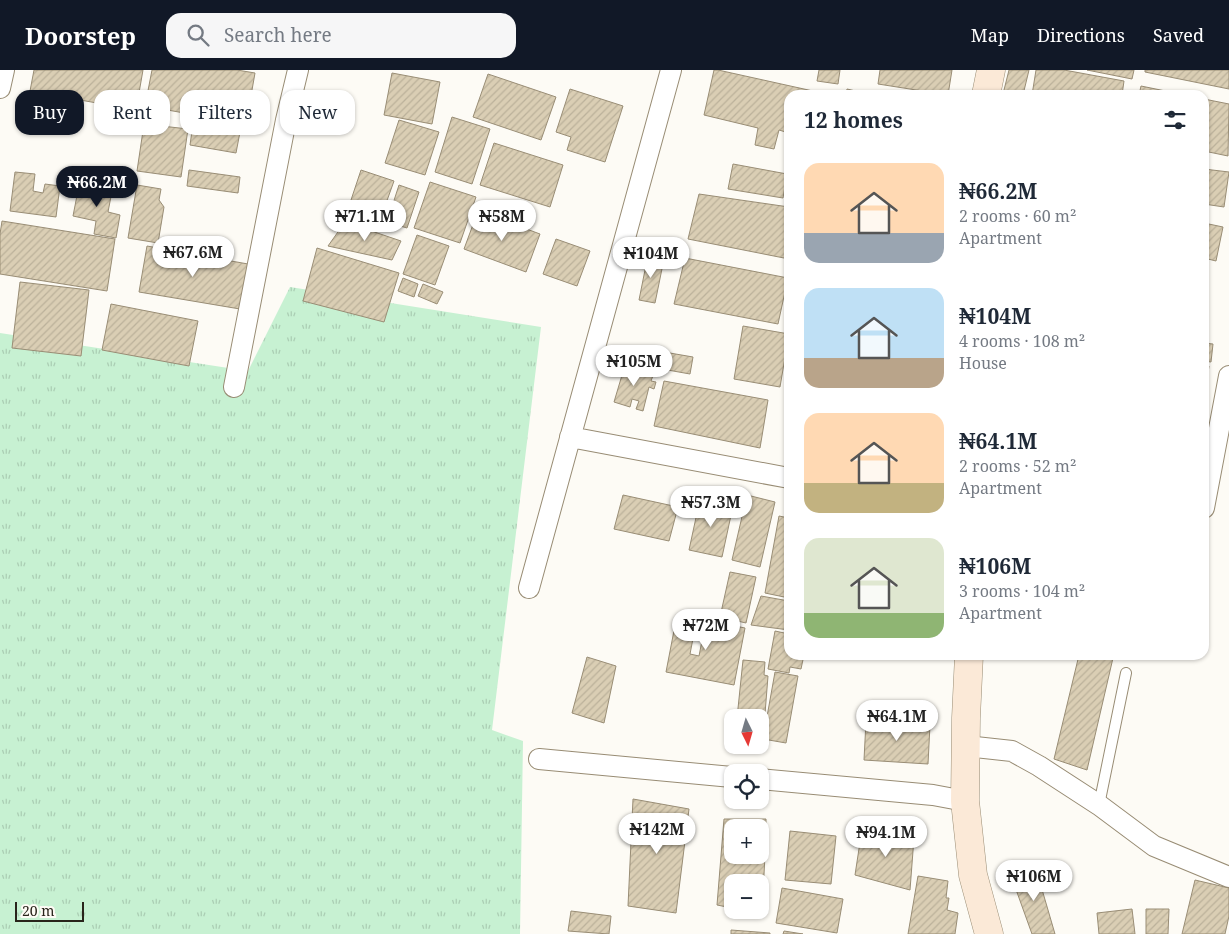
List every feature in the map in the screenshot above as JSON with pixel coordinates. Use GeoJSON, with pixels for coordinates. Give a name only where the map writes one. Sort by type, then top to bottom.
{"type":"FeatureCollection","features":[{"type":"Feature","properties":{"kind":"street"},"geometry":{"type":"LineString","coordinates":[[0,88],[4,70]]}},
{"type":"Feature","properties":{"kind":"street"},"geometry":{"type":"LineString","coordinates":[[234,387],[286,120],[298,70]]}},
{"type":"Feature","properties":{"kind":"street"},"geometry":{"type":"LineString","coordinates":[[529,588],[671,70]]}},
{"type":"Feature","properties":{"kind":"street"},"geometry":{"type":"LineString","coordinates":[[987,90],[991,70]]}},
{"type":"Feature","properties":{"kind":"street"},"geometry":{"type":"LineString","coordinates":[[1209,482],[1229,376]]}},
{"type":"Feature","properties":{"kind":"street"},"geometry":{"type":"LineString","coordinates":[[570,437],[784,477]]}},
{"type":"Feature","properties":{"kind":"street"},"geometry":{"type":"LineString","coordinates":[[969,660],[965,801],[973,874],[989,934]]}},
{"type":"Feature","properties":{"kind":"street"},"geometry":{"type":"LineString","coordinates":[[966,746],[1012,751],[1099,805],[1154,846],[1229,877]]}},
{"type":"Feature","properties":{"kind":"street"},"geometry":{"type":"LineString","coordinates":[[539,759],[724,776]]}},
{"type":"Feature","properties":{"kind":"street"},"geometry":{"type":"LineString","coordinates":[[769,780],[933,795],[965,801]]}},
{"type":"Feature","properties":{"kind":"lane"},"geometry":{"type":"LineString","coordinates":[[1099,805],[1126,673]]}},
{"type":"Feature","properties":{"kind":"green space"},"geometry":{"type":"Polygon","coordinates":[[[290,287],[541,327],[492,730],[523,741],[520,934],[0,934],[0,333],[248,371],[290,287]]]}},
{"type":"Feature","properties":{"kind":"building"},"geometry":{"type":"Polygon","coordinates":[[[34,70],[143,70],[140,90],[94,90],[94,102],[84,101],[84,90],[30,90],[34,70]]]}},
{"type":"Feature","properties":{"kind":"building"},"geometry":{"type":"Polygon","coordinates":[[[152,70],[237,70],[255,73],[252,90],[180,90],[180,112],[170,110],[170,90],[148,90],[152,70]]]}},
{"type":"Feature","properties":{"kind":"building"},"geometry":{"type":"Polygon","coordinates":[[[714,70],[808,90],[784,90],[784,132],[779,130],[774,149],[755,145],[758,128],[704,115],[714,70]]]}},
{"type":"Feature","properties":{"kind":"building"},"geometry":{"type":"Polygon","coordinates":[[[819,70],[840,70],[838,84],[817,81],[819,70]]]}},
{"type":"Feature","properties":{"kind":"building"},"geometry":{"type":"Polygon","coordinates":[[[880,70],[952,70],[949,90],[916,90],[878,84],[880,70]]]}},
{"type":"Feature","properties":{"kind":"building"},"geometry":{"type":"Polygon","coordinates":[[[1009,70],[1029,70],[1024,90],[1004,90],[1009,70]]]}},
{"type":"Feature","properties":{"kind":"building"},"geometry":{"type":"Polygon","coordinates":[[[1036,70],[1064,70],[1124,81],[1123,90],[1033,90],[1036,70]]]}},
{"type":"Feature","properties":{"kind":"building"},"geometry":{"type":"Polygon","coordinates":[[[1087,70],[1134,70],[1132,79],[1087,70]]]}},
{"type":"Feature","properties":{"kind":"building"},"geometry":{"type":"Polygon","coordinates":[[[1145,70],[1229,70],[1229,89],[1145,72],[1145,70]]]}},
{"type":"Feature","properties":{"kind":"building"},"geometry":{"type":"Polygon","coordinates":[[[392,73],[440,82],[432,124],[384,115],[392,73]]]}},
{"type":"Feature","properties":{"kind":"building"},"geometry":{"type":"Polygon","coordinates":[[[488,74],[556,97],[541,140],[473,117],[488,74]]]}},
{"type":"Feature","properties":{"kind":"building"},"geometry":{"type":"Polygon","coordinates":[[[1141,86],[1161,90],[1140,90],[1141,86]]]}},
{"type":"Feature","properties":{"kind":"building"},"geometry":{"type":"Polygon","coordinates":[[[570,89],[623,106],[605,162],[567,150],[571,137],[556,132],[570,89]]]}},
{"type":"Feature","properties":{"kind":"building"},"geometry":{"type":"Polygon","coordinates":[[[1209,100],[1229,104],[1228,156],[1209,152],[1209,100]]]}},
{"type":"Feature","properties":{"kind":"building"},"geometry":{"type":"Polygon","coordinates":[[[452,117],[490,129],[472,184],[435,172],[452,117]]]}},
{"type":"Feature","properties":{"kind":"building"},"geometry":{"type":"Polygon","coordinates":[[[399,120],[439,132],[425,175],[385,163],[399,120]]]}},
{"type":"Feature","properties":{"kind":"building"},"geometry":{"type":"Polygon","coordinates":[[[170,127],[180,128],[180,135],[187,135],[181,177],[137,171],[142,135],[170,135],[170,127]]]}},
{"type":"Feature","properties":{"kind":"building"},"geometry":{"type":"Polygon","coordinates":[[[191,135],[239,135],[236,153],[190,145],[191,135]]]}},
{"type":"Feature","properties":{"kind":"building"},"geometry":{"type":"Polygon","coordinates":[[[494,143],[563,165],[550,207],[480,185],[494,143]]]}},
{"type":"Feature","properties":{"kind":"building"},"geometry":{"type":"Polygon","coordinates":[[[733,164],[784,173],[783,198],[728,189],[733,164]]]}},
{"type":"Feature","properties":{"kind":"building"},"geometry":{"type":"Polygon","coordinates":[[[189,170],[240,177],[238,193],[187,186],[189,170]]]}},
{"type":"Feature","properties":{"kind":"building"},"geometry":{"type":"Polygon","coordinates":[[[361,170],[394,181],[380,220],[348,209],[361,170]]]}},
{"type":"Feature","properties":{"kind":"building"},"geometry":{"type":"Polygon","coordinates":[[[1209,170],[1229,172],[1224,207],[1209,205],[1209,170]]]}},
{"type":"Feature","properties":{"kind":"building"},"geometry":{"type":"Polygon","coordinates":[[[15,172],[35,174],[33,191],[43,193],[45,184],[60,186],[56,217],[10,211],[15,172]]]}},
{"type":"Feature","properties":{"kind":"building"},"geometry":{"type":"Polygon","coordinates":[[[80,180],[113,186],[108,212],[120,215],[116,238],[94,234],[96,221],[73,216],[80,180]]]}},
{"type":"Feature","properties":{"kind":"building"},"geometry":{"type":"Polygon","coordinates":[[[430,182],[476,197],[460,243],[414,228],[430,182]]]}},
{"type":"Feature","properties":{"kind":"building"},"geometry":{"type":"Polygon","coordinates":[[[137,185],[161,189],[159,200],[164,207],[158,243],[128,238],[137,185]]]}},
{"type":"Feature","properties":{"kind":"building"},"geometry":{"type":"Polygon","coordinates":[[[399,185],[419,192],[407,228],[387,222],[399,185]]]}},
{"type":"Feature","properties":{"kind":"building"},"geometry":{"type":"Polygon","coordinates":[[[699,194],[784,206],[784,258],[688,239],[699,194]]]}},
{"type":"Feature","properties":{"kind":"building"},"geometry":{"type":"Polygon","coordinates":[[[478,211],[540,234],[526,272],[464,249],[478,211]]]}},
{"type":"Feature","properties":{"kind":"building"},"geometry":{"type":"Polygon","coordinates":[[[2,221],[115,239],[107,291],[0,274],[0,234],[2,221]]]}},
{"type":"Feature","properties":{"kind":"building"},"geometry":{"type":"Polygon","coordinates":[[[345,222],[401,241],[392,260],[328,246],[345,222]]]}},
{"type":"Feature","properties":{"kind":"building"},"geometry":{"type":"Polygon","coordinates":[[[1209,224],[1223,227],[1216,261],[1209,259],[1209,224]]]}},
{"type":"Feature","properties":{"kind":"building"},"geometry":{"type":"Polygon","coordinates":[[[417,235],[449,246],[435,285],[403,274],[417,235]]]}},
{"type":"Feature","properties":{"kind":"building"},"geometry":{"type":"Polygon","coordinates":[[[556,239],[590,251],[577,286],[543,274],[556,239]]]}},
{"type":"Feature","properties":{"kind":"building"},"geometry":{"type":"Polygon","coordinates":[[[147,246],[248,264],[240,309],[139,292],[147,246]]]}},
{"type":"Feature","properties":{"kind":"building"},"geometry":{"type":"Polygon","coordinates":[[[317,248],[399,273],[384,322],[303,301],[317,248]]]}},
{"type":"Feature","properties":{"kind":"building"},"geometry":{"type":"Polygon","coordinates":[[[648,255],[664,259],[655,303],[639,300],[648,255]]]}},
{"type":"Feature","properties":{"kind":"building"},"geometry":{"type":"Polygon","coordinates":[[[685,258],[784,277],[784,296],[778,324],[674,304],[685,258]]]}},
{"type":"Feature","properties":{"kind":"building"},"geometry":{"type":"Polygon","coordinates":[[[403,278],[418,284],[414,297],[398,291],[403,278]]]}},
{"type":"Feature","properties":{"kind":"building"},"geometry":{"type":"Polygon","coordinates":[[[20,282],[89,290],[81,356],[12,348],[20,282]]]}},
{"type":"Feature","properties":{"kind":"building"},"geometry":{"type":"Polygon","coordinates":[[[423,284],[443,292],[437,304],[418,296],[423,284]]]}},
{"type":"Feature","properties":{"kind":"building"},"geometry":{"type":"Polygon","coordinates":[[[111,304],[198,321],[189,366],[102,350],[111,304]]]}},
{"type":"Feature","properties":{"kind":"building"},"geometry":{"type":"Polygon","coordinates":[[[743,326],[784,333],[784,363],[780,387],[734,379],[743,326]]]}},
{"type":"Feature","properties":{"kind":"building"},"geometry":{"type":"Polygon","coordinates":[[[1209,344],[1213,344],[1211,362],[1209,362],[1209,344]]]}},
{"type":"Feature","properties":{"kind":"building"},"geometry":{"type":"Polygon","coordinates":[[[664,352],[693,357],[690,374],[662,369],[664,352]]]}},
{"type":"Feature","properties":{"kind":"building"},"geometry":{"type":"Polygon","coordinates":[[[625,365],[654,373],[651,381],[656,382],[654,389],[649,387],[643,411],[636,409],[639,401],[632,399],[630,407],[614,402],[625,365]]]}},
{"type":"Feature","properties":{"kind":"building"},"geometry":{"type":"Polygon","coordinates":[[[664,381],[768,400],[760,448],[654,426],[664,381]]]}},
{"type":"Feature","properties":{"kind":"building"},"geometry":{"type":"Polygon","coordinates":[[[623,495],[678,507],[669,541],[614,529],[623,495]]]}},
{"type":"Feature","properties":{"kind":"building"},"geometry":{"type":"Polygon","coordinates":[[[747,495],[775,502],[760,567],[732,560],[747,495]]]}},
{"type":"Feature","properties":{"kind":"building"},"geometry":{"type":"Polygon","coordinates":[[[700,499],[733,506],[722,557],[689,550],[700,499]]]}},
{"type":"Feature","properties":{"kind":"building"},"geometry":{"type":"Polygon","coordinates":[[[779,516],[784,517],[784,597],[765,593],[779,516]]]}},
{"type":"Feature","properties":{"kind":"building"},"geometry":{"type":"Polygon","coordinates":[[[730,572],[756,577],[746,623],[720,617],[730,572]]]}},
{"type":"Feature","properties":{"kind":"building"},"geometry":{"type":"Polygon","coordinates":[[[761,596],[784,600],[784,629],[751,625],[761,596]]]}},
{"type":"Feature","properties":{"kind":"building"},"geometry":{"type":"Polygon","coordinates":[[[677,615],[697,618],[690,654],[699,656],[706,620],[745,628],[734,685],[666,672],[677,615]]]}},
{"type":"Feature","properties":{"kind":"building"},"geometry":{"type":"Polygon","coordinates":[[[775,631],[784,633],[784,660],[803,660],[801,669],[790,667],[789,673],[768,669],[775,631]]]}},
{"type":"Feature","properties":{"kind":"building"},"geometry":{"type":"Polygon","coordinates":[[[587,657],[616,666],[604,723],[572,713],[587,657]]]}},
{"type":"Feature","properties":{"kind":"building"},"geometry":{"type":"Polygon","coordinates":[[[743,660],[765,662],[764,675],[768,676],[765,709],[738,709],[743,660]]]}},
{"type":"Feature","properties":{"kind":"building"},"geometry":{"type":"Polygon","coordinates":[[[1078,660],[1113,660],[1087,770],[1054,759],[1078,660]]]}},
{"type":"Feature","properties":{"kind":"building"},"geometry":{"type":"Polygon","coordinates":[[[775,672],[798,676],[786,743],[769,740],[768,709],[775,672]]]}},
{"type":"Feature","properties":{"kind":"building"},"geometry":{"type":"Polygon","coordinates":[[[866,721],[930,725],[928,764],[864,760],[866,721]]]}},
{"type":"Feature","properties":{"kind":"building"},"geometry":{"type":"Polygon","coordinates":[[[633,799],[689,809],[676,913],[628,906],[633,799]]]}},
{"type":"Feature","properties":{"kind":"building"},"geometry":{"type":"Polygon","coordinates":[[[724,819],[724,864],[765,864],[764,874],[724,874],[724,906],[717,905],[724,819]]]}},
{"type":"Feature","properties":{"kind":"building"},"geometry":{"type":"Polygon","coordinates":[[[862,829],[914,838],[910,890],[855,875],[862,829]]]}},
{"type":"Feature","properties":{"kind":"building"},"geometry":{"type":"Polygon","coordinates":[[[790,831],[836,836],[831,884],[785,880],[790,831]]]}},
{"type":"Feature","properties":{"kind":"building"},"geometry":{"type":"Polygon","coordinates":[[[1034,862],[1055,934],[1032,934],[1014,884],[1034,862]]]}},
{"type":"Feature","properties":{"kind":"building"},"geometry":{"type":"Polygon","coordinates":[[[918,876],[948,881],[946,898],[949,898],[947,910],[958,913],[955,934],[908,934],[918,876]]]}},
{"type":"Feature","properties":{"kind":"building"},"geometry":{"type":"Polygon","coordinates":[[[1195,880],[1229,888],[1229,916],[1225,934],[1182,934],[1195,880]]]}},
{"type":"Feature","properties":{"kind":"building"},"geometry":{"type":"Polygon","coordinates":[[[782,888],[843,899],[837,933],[776,923],[782,888]]]}},
{"type":"Feature","properties":{"kind":"building"},"geometry":{"type":"Polygon","coordinates":[[[1132,909],[1135,934],[1099,934],[1097,913],[1132,909]]]}},
{"type":"Feature","properties":{"kind":"building"},"geometry":{"type":"Polygon","coordinates":[[[1146,909],[1169,909],[1168,934],[1146,934],[1146,909]]]}},
{"type":"Feature","properties":{"kind":"building"},"geometry":{"type":"Polygon","coordinates":[[[571,911],[611,916],[609,934],[568,931],[571,911]]]}},
{"type":"Feature","properties":{"kind":"building"},"geometry":{"type":"Polygon","coordinates":[[[731,930],[770,933],[770,934],[731,934],[731,930]]]}},
{"type":"Feature","properties":{"kind":"building"},"geometry":{"type":"Polygon","coordinates":[[[784,931],[803,934],[783,934],[784,931]]]}}]}
